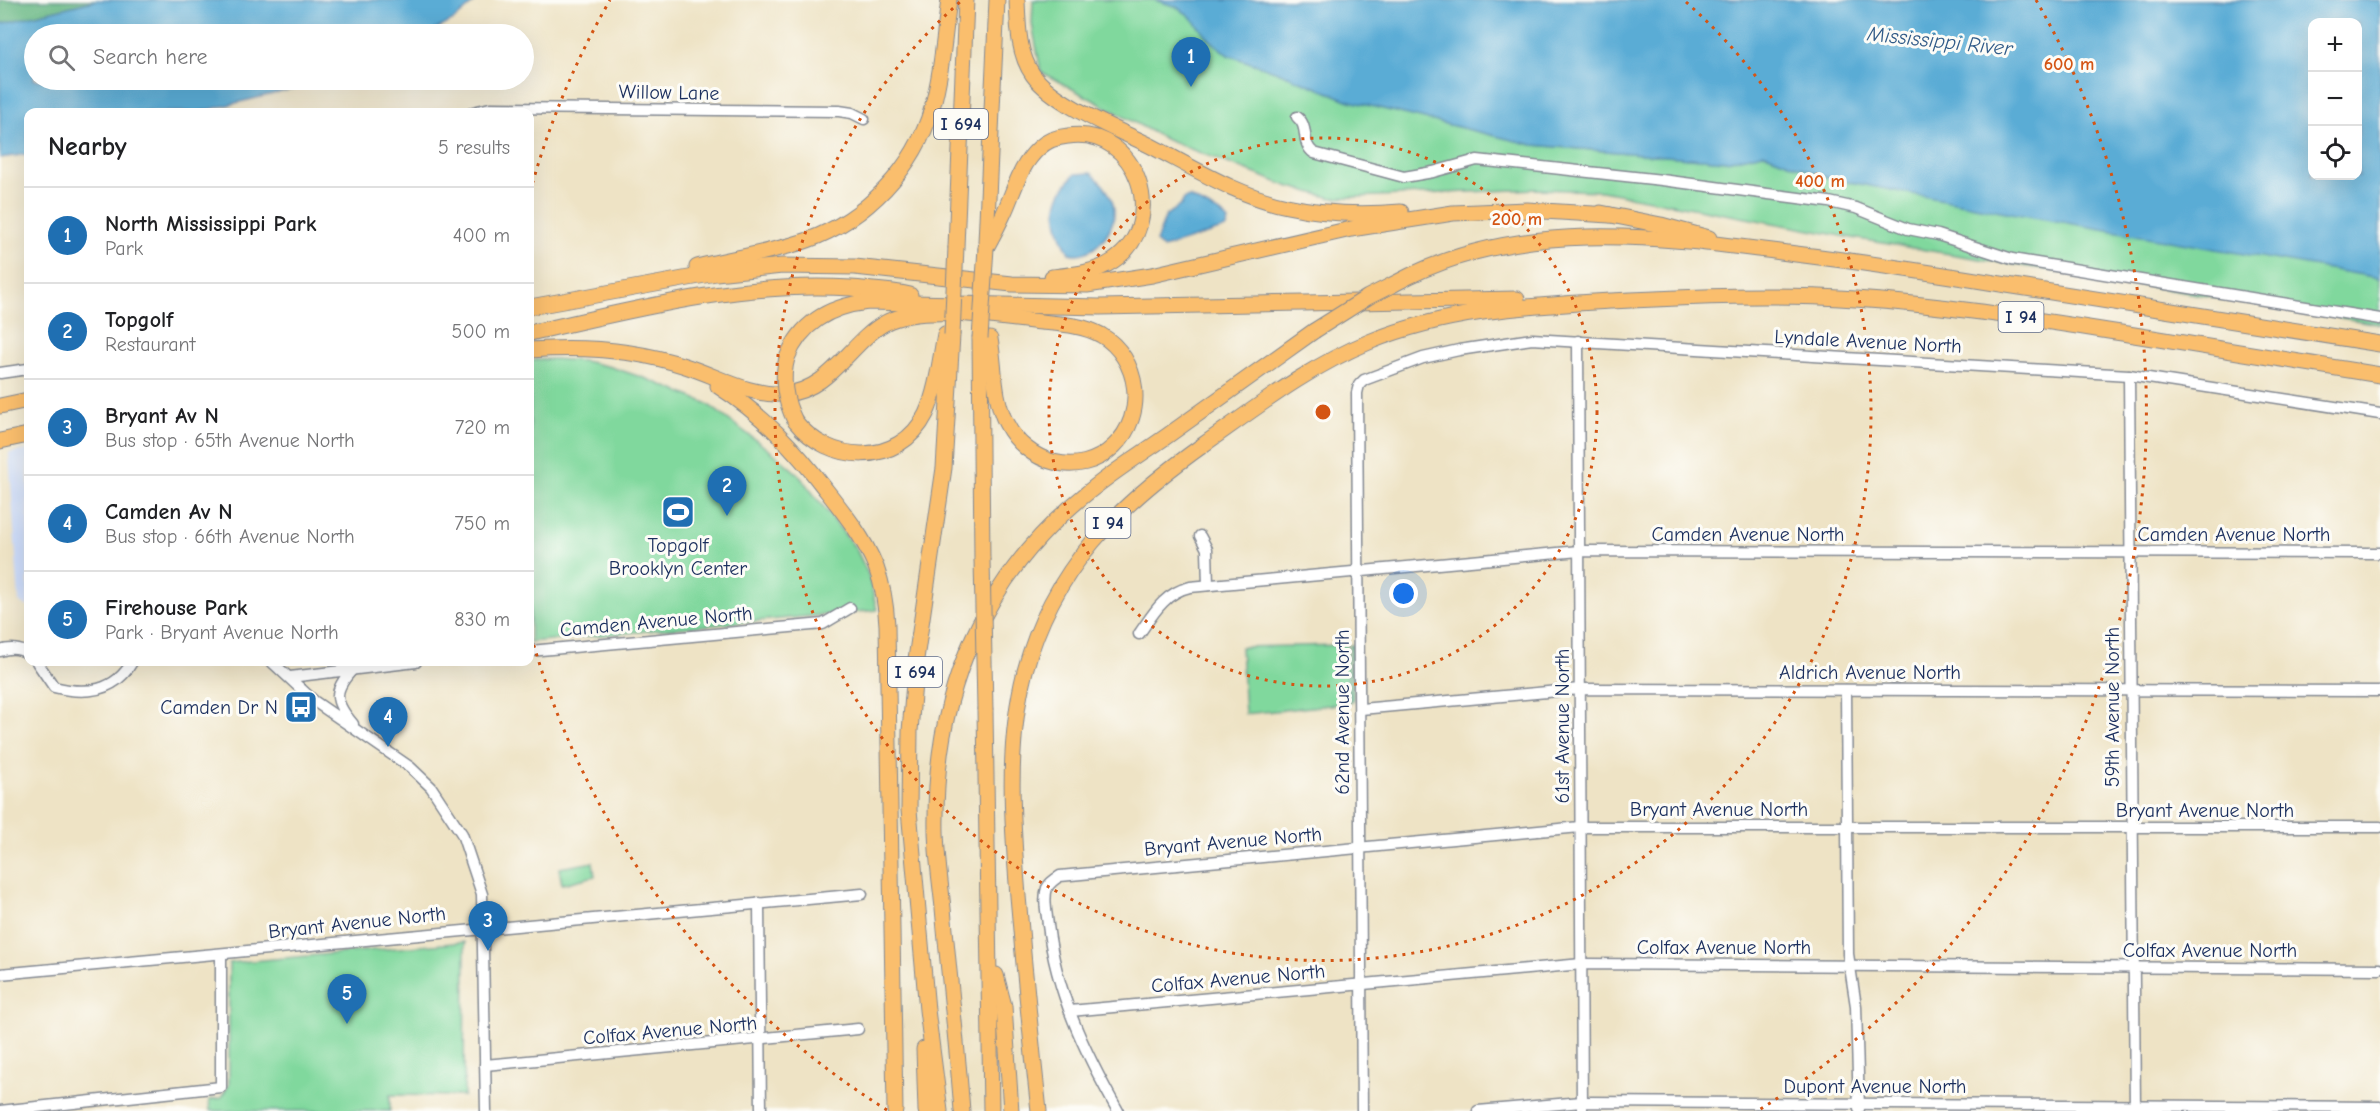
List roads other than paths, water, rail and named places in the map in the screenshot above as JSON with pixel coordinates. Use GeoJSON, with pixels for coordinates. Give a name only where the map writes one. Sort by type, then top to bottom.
{"type":"FeatureCollection","features":[{"type":"Feature","properties":{"kind":"highway"},"geometry":{"type":"LineString","coordinates":[[534,305],[788,246],[820,235],[856,215],[896,176],[922,135],[932,109],[938,83],[949,0]]}},
{"type":"Feature","properties":{"kind":"highway","name":"I 694"},"geometry":{"type":"LineString","coordinates":[[940,1111],[927,1010],[909,810],[910,731],[916,659],[944,468],[966,0]]}},
{"type":"Feature","properties":{"kind":"highway","name":"I 694"},"geometry":{"type":"LineString","coordinates":[[993,1111],[982,559],[985,338],[981,309],[998,0]]}},
{"type":"Feature","properties":{"kind":"highway"},"geometry":{"type":"LineString","coordinates":[[1017,0],[1023,55],[1034,75],[1045,88],[1073,106],[1256,197],[1301,209],[1350,213],[1515,206],[1575,208],[1686,231],[1739,247]]}},
{"type":"Feature","properties":{"kind":"highway"},"geometry":{"type":"LineString","coordinates":[[920,275],[1044,278],[1084,273],[1107,265],[1120,256],[1129,245],[1140,219],[1141,192],[1133,168],[1117,149],[1092,136],[1070,136],[1048,141],[1036,150],[1023,166],[986,248]]}},
{"type":"Feature","properties":{"kind":"highway"},"geometry":{"type":"LineString","coordinates":[[534,305],[716,273],[767,267],[825,266],[1012,284],[1087,285],[1152,275],[1351,229],[1453,213],[1518,210],[1610,215]]}},
{"type":"Feature","properties":{"kind":"highway","name":"I 94"},"geometry":{"type":"LineString","coordinates":[[962,1111],[936,838],[936,788],[949,704],[962,661],[974,632],[992,600],[1013,570],[1046,531],[1078,500],[1356,303],[1419,272],[1463,256],[1507,245],[1547,240],[1625,236],[1739,247],[1898,267],[2380,344]]}},
{"type":"Feature","properties":{"kind":"highway"},"geometry":{"type":"LineString","coordinates":[[534,332],[678,301],[769,288],[819,287],[903,293],[933,303]]}},
{"type":"Feature","properties":{"kind":"highway","name":"I 94"},"geometry":{"type":"LineString","coordinates":[[1039,1111],[1029,1019],[1012,799],[1012,745],[1017,708],[1027,664],[1046,614],[1066,579],[1102,530],[1156,480],[1281,388],[1311,370],[1371,341],[1434,320],[1486,311],[1658,298],[1769,295],[1948,307],[2380,375]]}},
{"type":"Feature","properties":{"kind":"highway"},"geometry":{"type":"LineString","coordinates":[[949,334],[928,408],[916,427],[894,445],[870,454],[843,453],[818,443],[795,421],[784,391],[783,377],[787,358],[802,332],[831,310],[868,302],[1100,307],[1453,299],[1658,298]]}},
{"type":"Feature","properties":{"kind":"highway"},"geometry":{"type":"LineString","coordinates":[[534,350],[599,348],[652,357],[686,366],[747,391],[786,394],[802,390],[819,381],[878,328],[889,321],[909,315],[936,313],[1075,326],[1107,339],[1120,352],[1132,373],[1136,396],[1134,410],[1118,442],[1101,455],[1078,463],[1050,462],[1028,452],[1009,428],[1000,407],[985,338]]}},
{"type":"Feature","properties":{"kind":"highway"},"geometry":{"type":"LineString","coordinates":[[652,357],[717,386],[749,407],[775,430],[799,455],[851,522],[876,567],[883,591],[887,625],[893,1010],[897,1111]]}},
{"type":"Feature","properties":{"kind":"highway"},"geometry":{"type":"LineString","coordinates":[[0,406],[24,401]]}},
{"type":"Feature","properties":{"kind":"highway"},"geometry":{"type":"LineString","coordinates":[[0,441],[24,436]]}},
{"type":"Feature","properties":{"kind":"highway"},"geometry":{"type":"LineString","coordinates":[[990,952],[1004,1006],[1011,1111]]}},
{"type":"Feature","properties":{"kind":"highway"},"geometry":{"type":"LineString","coordinates":[[926,1111],[923,1062],[927,1010]]}},
{"type":"Feature","properties":{"kind":"highway"},"geometry":{"type":"LineString","coordinates":[[1029,1019],[1040,1043],[1050,1111]]}},
{"type":"Feature","properties":{"kind":"street","name":"Willow Lane"},"geometry":{"type":"LineString","coordinates":[[534,108],[839,111],[852,113],[864,119]]}},
{"type":"Feature","properties":{"kind":"street"},"geometry":{"type":"LineString","coordinates":[[1297,117],[1305,127],[1307,147],[1314,153],[1404,177],[1472,161],[1482,161],[1662,180],[1829,202],[1856,208],[1908,229],[1938,235],[2012,259],[2380,319]]}},
{"type":"Feature","properties":{"kind":"street","name":"Lyndale Avenue North"},"geometry":{"type":"LineString","coordinates":[[1359,385],[1364,380],[1423,358],[1532,339],[2129,375],[2380,414]]}},
{"type":"Feature","properties":{"kind":"street","name":"61st Avenue North"},"geometry":{"type":"LineString","coordinates":[[1578,341],[1582,1106]]}},
{"type":"Feature","properties":{"kind":"street"},"geometry":{"type":"LineString","coordinates":[[0,373],[24,370]]}},
{"type":"Feature","properties":{"kind":"street","name":"59th Avenue North"},"geometry":{"type":"LineString","coordinates":[[2129,375],[2134,1108]]}},
{"type":"Feature","properties":{"kind":"street","name":"62nd Avenue North"},"geometry":{"type":"LineString","coordinates":[[1359,385],[1362,1111]]}},
{"type":"Feature","properties":{"kind":"street"},"geometry":{"type":"LineString","coordinates":[[1200,536],[1207,549],[1208,585]]}},
{"type":"Feature","properties":{"kind":"street","name":"Camden Avenue North"},"geometry":{"type":"LineString","coordinates":[[1139,634],[1161,602],[1174,592],[1190,587],[1579,551],[2380,553]]}},
{"type":"Feature","properties":{"kind":"street","name":"Camden Avenue North"},"geometry":{"type":"LineString","coordinates":[[534,651],[824,624],[850,608]]}},
{"type":"Feature","properties":{"kind":"street"},"geometry":{"type":"LineString","coordinates":[[0,651],[15,649],[24,651]]}},
{"type":"Feature","properties":{"kind":"street"},"geometry":{"type":"LineString","coordinates":[[40,666],[54,687],[69,690],[96,689],[108,685],[122,678],[130,666]]}},
{"type":"Feature","properties":{"kind":"street"},"geometry":{"type":"LineString","coordinates":[[277,666],[314,701],[410,767],[431,787],[448,809],[462,834],[482,894],[486,1111]]}},
{"type":"Feature","properties":{"kind":"street"},"geometry":{"type":"LineString","coordinates":[[286,666],[290,677]]}},
{"type":"Feature","properties":{"kind":"street"},"geometry":{"type":"LineString","coordinates":[[290,677],[380,666]]}},
{"type":"Feature","properties":{"kind":"street"},"geometry":{"type":"LineString","coordinates":[[353,669],[340,682],[339,704],[361,733]]}},
{"type":"Feature","properties":{"kind":"street","name":"Aldrich Avenue North"},"geometry":{"type":"LineString","coordinates":[[1360,709],[1580,689],[2380,691]]}},
{"type":"Feature","properties":{"kind":"street"},"geometry":{"type":"LineString","coordinates":[[1846,690],[1850,965],[1856,1006],[1858,1107]]}},
{"type":"Feature","properties":{"kind":"street","name":"Bryant Avenue North"},"geometry":{"type":"LineString","coordinates":[[1070,1011],[1056,969],[1046,906],[1048,886],[1060,876],[1580,827],[2380,827]]}},
{"type":"Feature","properties":{"kind":"street","name":"Bryant Avenue North"},"geometry":{"type":"LineString","coordinates":[[0,974],[861,894]]}},
{"type":"Feature","properties":{"kind":"street"},"geometry":{"type":"LineString","coordinates":[[759,903],[761,1111]]}},
{"type":"Feature","properties":{"kind":"street"},"geometry":{"type":"LineString","coordinates":[[0,1111],[221,1087],[221,955]]}},
{"type":"Feature","properties":{"kind":"street","name":"Colfax Avenue North"},"geometry":{"type":"LineString","coordinates":[[1070,1011],[1581,964],[2380,969]]}},
{"type":"Feature","properties":{"kind":"street"},"geometry":{"type":"LineString","coordinates":[[1070,1011],[1086,1049],[1118,1111]]}},
{"type":"Feature","properties":{"kind":"street","name":"Colfax Avenue North"},"geometry":{"type":"LineString","coordinates":[[485,1065],[858,1029]]}},
{"type":"Feature","properties":{"kind":"street","name":"Dupont Avenue North"},"geometry":{"type":"LineString","coordinates":[[1478,1111],[1582,1106],[2380,1107]]}},
{"type":"Feature","properties":{"kind":"water"},"geometry":{"type":"Polygon","coordinates":[[[97,0],[477,0],[446,24],[24,24],[24,90],[289,90],[215,108],[24,108],[24,155],[0,158],[0,24],[97,0]]]}},
{"type":"Feature","properties":{"kind":"water","name":"Mississippi River"},"geometry":{"type":"Polygon","coordinates":[[[1155,0],[2380,0],[2380,278],[2011,213],[1829,178],[1763,153],[1726,161],[1533,145],[1350,101],[1228,55],[1209,39],[1189,15],[1175,6],[1155,0]]]}},
{"type":"Feature","properties":{"kind":"water"},"geometry":{"type":"Polygon","coordinates":[[[1091,173],[1109,193],[1113,203],[1114,217],[1107,234],[1094,248],[1078,254],[1069,253],[1057,221],[1058,202],[1061,193],[1075,174],[1091,173]]]}},
{"type":"Feature","properties":{"kind":"water"},"geometry":{"type":"Polygon","coordinates":[[[1189,197],[1222,214],[1228,221],[1226,228],[1163,248],[1156,242],[1166,215],[1189,197]]]}},
{"type":"Feature","properties":{"kind":"place","name":"North Mississippi Park"},"geometry":{"type":"Point","coordinates":[1191,87]}},
{"type":"Feature","properties":{"kind":"place","name":"Topgolf Brooklyn Center"},"geometry":{"type":"Point","coordinates":[678,512]}},
{"type":"Feature","properties":{"kind":"place","name":"Topgolf"},"geometry":{"type":"Point","coordinates":[727,516]}},
{"type":"Feature","properties":{"kind":"place","name":"Camden Dr N"},"geometry":{"type":"Point","coordinates":[301,707]}},
{"type":"Feature","properties":{"kind":"place","name":"Camden Av N"},"geometry":{"type":"Point","coordinates":[388,747]}},
{"type":"Feature","properties":{"kind":"place","name":"Bryant Av N"},"geometry":{"type":"Point","coordinates":[488,951]}},
{"type":"Feature","properties":{"kind":"place","name":"Firehouse Park"},"geometry":{"type":"Point","coordinates":[347,1024]}}]}
